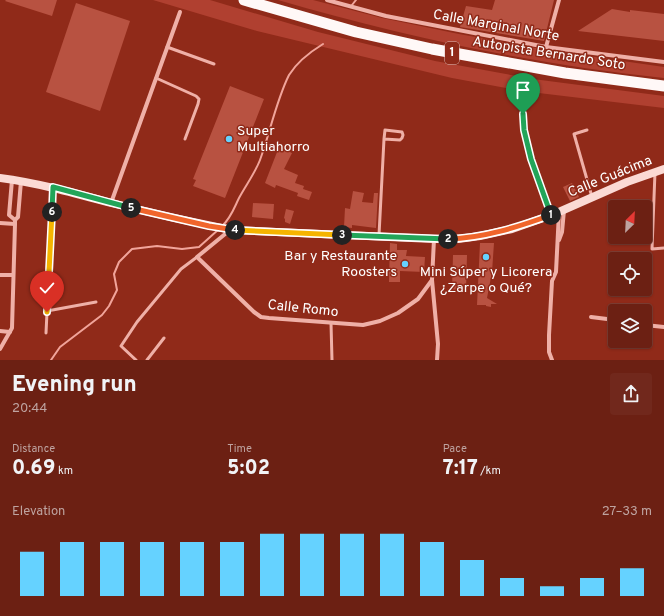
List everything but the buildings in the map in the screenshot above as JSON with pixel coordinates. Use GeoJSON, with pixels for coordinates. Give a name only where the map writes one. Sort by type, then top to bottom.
{"type":"FeatureCollection","features":[{"type":"Feature","properties":{"kind":"highway","name":"Autopista Bernardo Soto"},"geometry":{"type":"LineString","coordinates":[[244,0],[356,32],[432,49],[565,73],[664,86]]}},
{"type":"Feature","properties":{"kind":"main road","name":"Calle Guácima"},"geometry":{"type":"LineString","coordinates":[[0,178],[53,187],[111,203],[228,229],[434,239],[491,234],[512,229],[664,169]]}},
{"type":"Feature","properties":{"kind":"street","name":"Calle Marginal Norte"},"geometry":{"type":"LineString","coordinates":[[327,0],[386,16],[546,47],[664,62]]}},
{"type":"Feature","properties":{"kind":"street"},"geometry":{"type":"LineString","coordinates":[[546,47],[559,0]]}},
{"type":"Feature","properties":{"kind":"street"},"geometry":{"type":"LineString","coordinates":[[111,203],[180,12]]}},
{"type":"Feature","properties":{"kind":"street"},"geometry":{"type":"LineString","coordinates":[[524,94],[524,130],[531,159],[558,212],[562,232],[559,243],[556,272],[552,281],[549,335],[549,352],[552,360]]}},
{"type":"Feature","properties":{"kind":"street"},"geometry":{"type":"LineString","coordinates":[[15,222],[9,215],[16,180]]}},
{"type":"Feature","properties":{"kind":"street"},"geometry":{"type":"LineString","coordinates":[[0,348],[12,328],[15,222],[18,217],[16,180]]}},
{"type":"Feature","properties":{"kind":"street"},"geometry":{"type":"LineString","coordinates":[[0,223],[15,222]]}},
{"type":"Feature","properties":{"kind":"street"},"geometry":{"type":"LineString","coordinates":[[197,257],[228,229]]}},
{"type":"Feature","properties":{"kind":"street"},"geometry":{"type":"LineString","coordinates":[[434,239],[432,280],[438,360]]}},
{"type":"Feature","properties":{"kind":"street","name":"Calle Romo"},"geometry":{"type":"LineString","coordinates":[[197,257],[254,312],[261,317],[285,320],[363,325],[398,313],[418,299],[432,280]]}},
{"type":"Feature","properties":{"kind":"street"},"geometry":{"type":"LineString","coordinates":[[0,275],[13,275]]}},
{"type":"Feature","properties":{"kind":"street"},"geometry":{"type":"LineString","coordinates":[[591,317],[608,319]]}},
{"type":"Feature","properties":{"kind":"street"},"geometry":{"type":"LineString","coordinates":[[652,326],[664,327]]}},
{"type":"Feature","properties":{"kind":"street"},"geometry":{"type":"LineString","coordinates":[[0,331],[10,332]]}},
{"type":"Feature","properties":{"kind":"lane"},"geometry":{"type":"LineString","coordinates":[[167,47],[214,64]]}},
{"type":"Feature","properties":{"kind":"lane"},"geometry":{"type":"LineString","coordinates":[[156,78],[196,96],[199,99],[185,139]]}},
{"type":"Feature","properties":{"kind":"lane"},"geometry":{"type":"LineString","coordinates":[[379,237],[384,139],[385,130],[402,132],[403,135],[400,140],[384,139]]}},
{"type":"Feature","properties":{"kind":"lane"},"geometry":{"type":"LineString","coordinates":[[587,130],[574,134],[592,197]]}},
{"type":"Feature","properties":{"kind":"lane"},"geometry":{"type":"LineString","coordinates":[[655,172],[652,249],[664,248]]}},
{"type":"Feature","properties":{"kind":"lane"},"geometry":{"type":"LineString","coordinates":[[46,333],[53,187]]}},
{"type":"Feature","properties":{"kind":"lane"},"geometry":{"type":"LineString","coordinates":[[136,360],[121,346],[137,322],[181,269],[197,257]]}},
{"type":"Feature","properties":{"kind":"lane"},"geometry":{"type":"LineString","coordinates":[[47,312],[96,302]]}},
{"type":"Feature","properties":{"kind":"lane"},"geometry":{"type":"LineString","coordinates":[[331,323],[332,360]]}},
{"type":"Feature","properties":{"kind":"lane"},"geometry":{"type":"LineString","coordinates":[[147,360],[164,338]]}},
{"type":"Feature","properties":{"kind":"shaded area"},"geometry":{"type":"Polygon","coordinates":[[[153,0],[210,0],[318,32],[435,61],[533,79],[664,96],[664,108],[522,91],[452,78],[257,31],[153,0]]]}},
{"type":"Feature","properties":{"kind":"shaded area"},"geometry":{"type":"Polygon","coordinates":[[[278,0],[313,0],[382,18],[459,34],[547,50],[664,67],[664,78],[566,65],[469,48],[373,26],[278,0]]]}},
{"type":"Feature","properties":{"kind":"waterway"},"geometry":{"type":"LineString","coordinates":[[352,5],[356,0]]}},
{"type":"Feature","properties":{"kind":"waterway"},"geometry":{"type":"LineString","coordinates":[[222,226],[230,216],[258,165],[264,150],[280,95],[289,75],[304,58],[323,44]]}},
{"type":"Feature","properties":{"kind":"waterway"},"geometry":{"type":"LineString","coordinates":[[51,360],[60,347],[102,315],[109,306],[117,290],[114,274],[119,262],[132,249],[157,246],[182,249],[199,247],[219,229]]}},
{"type":"Feature","properties":{"kind":"place","name":"Super Multiahorro"},"geometry":{"type":"Point","coordinates":[229,139]}},
{"type":"Feature","properties":{"kind":"place","name":"Mini Súper y Licorera ¿Zarpe o Qué?"},"geometry":{"type":"Point","coordinates":[486,257]}},
{"type":"Feature","properties":{"kind":"place","name":"Bar y Restaurante Roosters"},"geometry":{"type":"Point","coordinates":[405,264]}},
{"type":"Feature","properties":{"kind":"route"},"geometry":{"type":"LineString","coordinates":[[47,312],[53,187],[111,203],[231,230],[434,239],[480,236],[512,229],[552,215],[531,159],[524,130],[523,114]]}}]}
